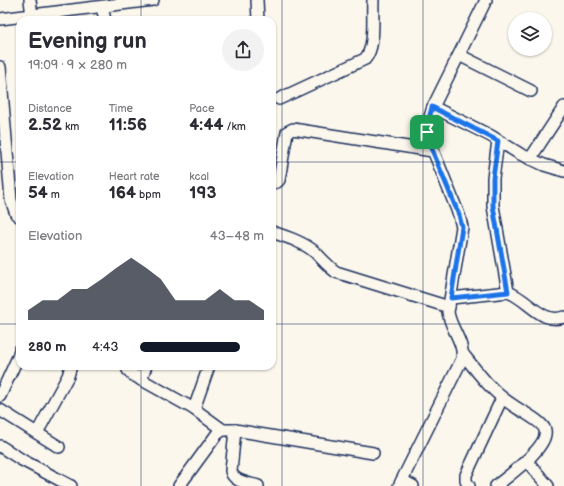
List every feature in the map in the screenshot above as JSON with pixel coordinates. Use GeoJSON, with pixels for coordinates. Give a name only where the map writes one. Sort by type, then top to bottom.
{"type":"FeatureCollection","features":[{"type":"Feature","properties":{"kind":"street"},"geometry":{"type":"LineString","coordinates":[[30,0],[32,16],[68,16],[102,6],[153,0]]}},
{"type":"Feature","properties":{"kind":"street"},"geometry":{"type":"LineString","coordinates":[[257,0],[258,16]]}},
{"type":"Feature","properties":{"kind":"street"},"geometry":{"type":"LineString","coordinates":[[279,99],[365,58],[370,52],[372,44],[372,0]]}},
{"type":"Feature","properties":{"kind":"street"},"geometry":{"type":"LineString","coordinates":[[486,0],[432,107],[427,127],[428,140],[459,215],[462,227],[450,302],[449,318],[463,354],[483,379],[502,398],[540,423],[545,429],[545,435],[536,451],[527,461],[496,486]]}},
{"type":"Feature","properties":{"kind":"street"},"geometry":{"type":"LineString","coordinates":[[102,6],[104,16]]}},
{"type":"Feature","properties":{"kind":"street"},"geometry":{"type":"LineString","coordinates":[[0,18],[16,17]]}},
{"type":"Feature","properties":{"kind":"street"},"geometry":{"type":"LineString","coordinates":[[459,55],[531,91]]}},
{"type":"Feature","properties":{"kind":"street"},"geometry":{"type":"LineString","coordinates":[[0,74],[2,133],[11,200],[16,214]]}},
{"type":"Feature","properties":{"kind":"street"},"geometry":{"type":"LineString","coordinates":[[432,107],[530,159],[564,171]]}},
{"type":"Feature","properties":{"kind":"street"},"geometry":{"type":"LineString","coordinates":[[530,159],[564,107]]}},
{"type":"Feature","properties":{"kind":"street"},"geometry":{"type":"LineString","coordinates":[[276,182],[278,180],[287,132],[293,129],[433,151]]}},
{"type":"Feature","properties":{"kind":"street"},"geometry":{"type":"LineString","coordinates":[[498,141],[493,178],[493,206],[508,292]]}},
{"type":"Feature","properties":{"kind":"street"},"geometry":{"type":"LineString","coordinates":[[276,234],[301,243],[315,252],[336,272],[450,302],[508,292],[516,295],[542,315],[552,319],[564,317]]}},
{"type":"Feature","properties":{"kind":"street"},"geometry":{"type":"LineString","coordinates":[[413,486],[400,483],[462,359],[463,354]]}},
{"type":"Feature","properties":{"kind":"street"},"geometry":{"type":"LineString","coordinates":[[0,396],[16,361]]}},
{"type":"Feature","properties":{"kind":"street"},"geometry":{"type":"LineString","coordinates":[[37,433],[70,370]]}},
{"type":"Feature","properties":{"kind":"street"},"geometry":{"type":"LineString","coordinates":[[129,370],[132,375],[194,409],[223,430]]}},
{"type":"Feature","properties":{"kind":"street"},"geometry":{"type":"LineString","coordinates":[[141,380],[145,370]]}},
{"type":"Feature","properties":{"kind":"street"},"geometry":{"type":"LineString","coordinates":[[194,409],[208,370]]}},
{"type":"Feature","properties":{"kind":"street"},"geometry":{"type":"LineString","coordinates":[[469,486],[466,481],[466,475],[502,398]]}},
{"type":"Feature","properties":{"kind":"street"},"geometry":{"type":"LineString","coordinates":[[0,410],[59,447]]}},
{"type":"Feature","properties":{"kind":"street"},"geometry":{"type":"LineString","coordinates":[[179,486],[217,434],[223,430],[235,430],[373,453]]}},
{"type":"Feature","properties":{"kind":"street"},"geometry":{"type":"LineString","coordinates":[[235,430],[231,471],[232,475],[235,479],[258,486]]}},
{"type":"Feature","properties":{"kind":"street"},"geometry":{"type":"LineString","coordinates":[[0,446],[71,486]]}},
{"type":"Feature","properties":{"kind":"street"},"geometry":{"type":"LineString","coordinates":[[527,461],[548,486]]}},
{"type":"Feature","properties":{"kind":"route"},"geometry":{"type":"LineString","coordinates":[[432,107],[491,136],[498,141],[493,178],[493,206],[508,292],[451,298],[462,227],[459,215],[428,140],[427,132],[432,107]]}}]}
